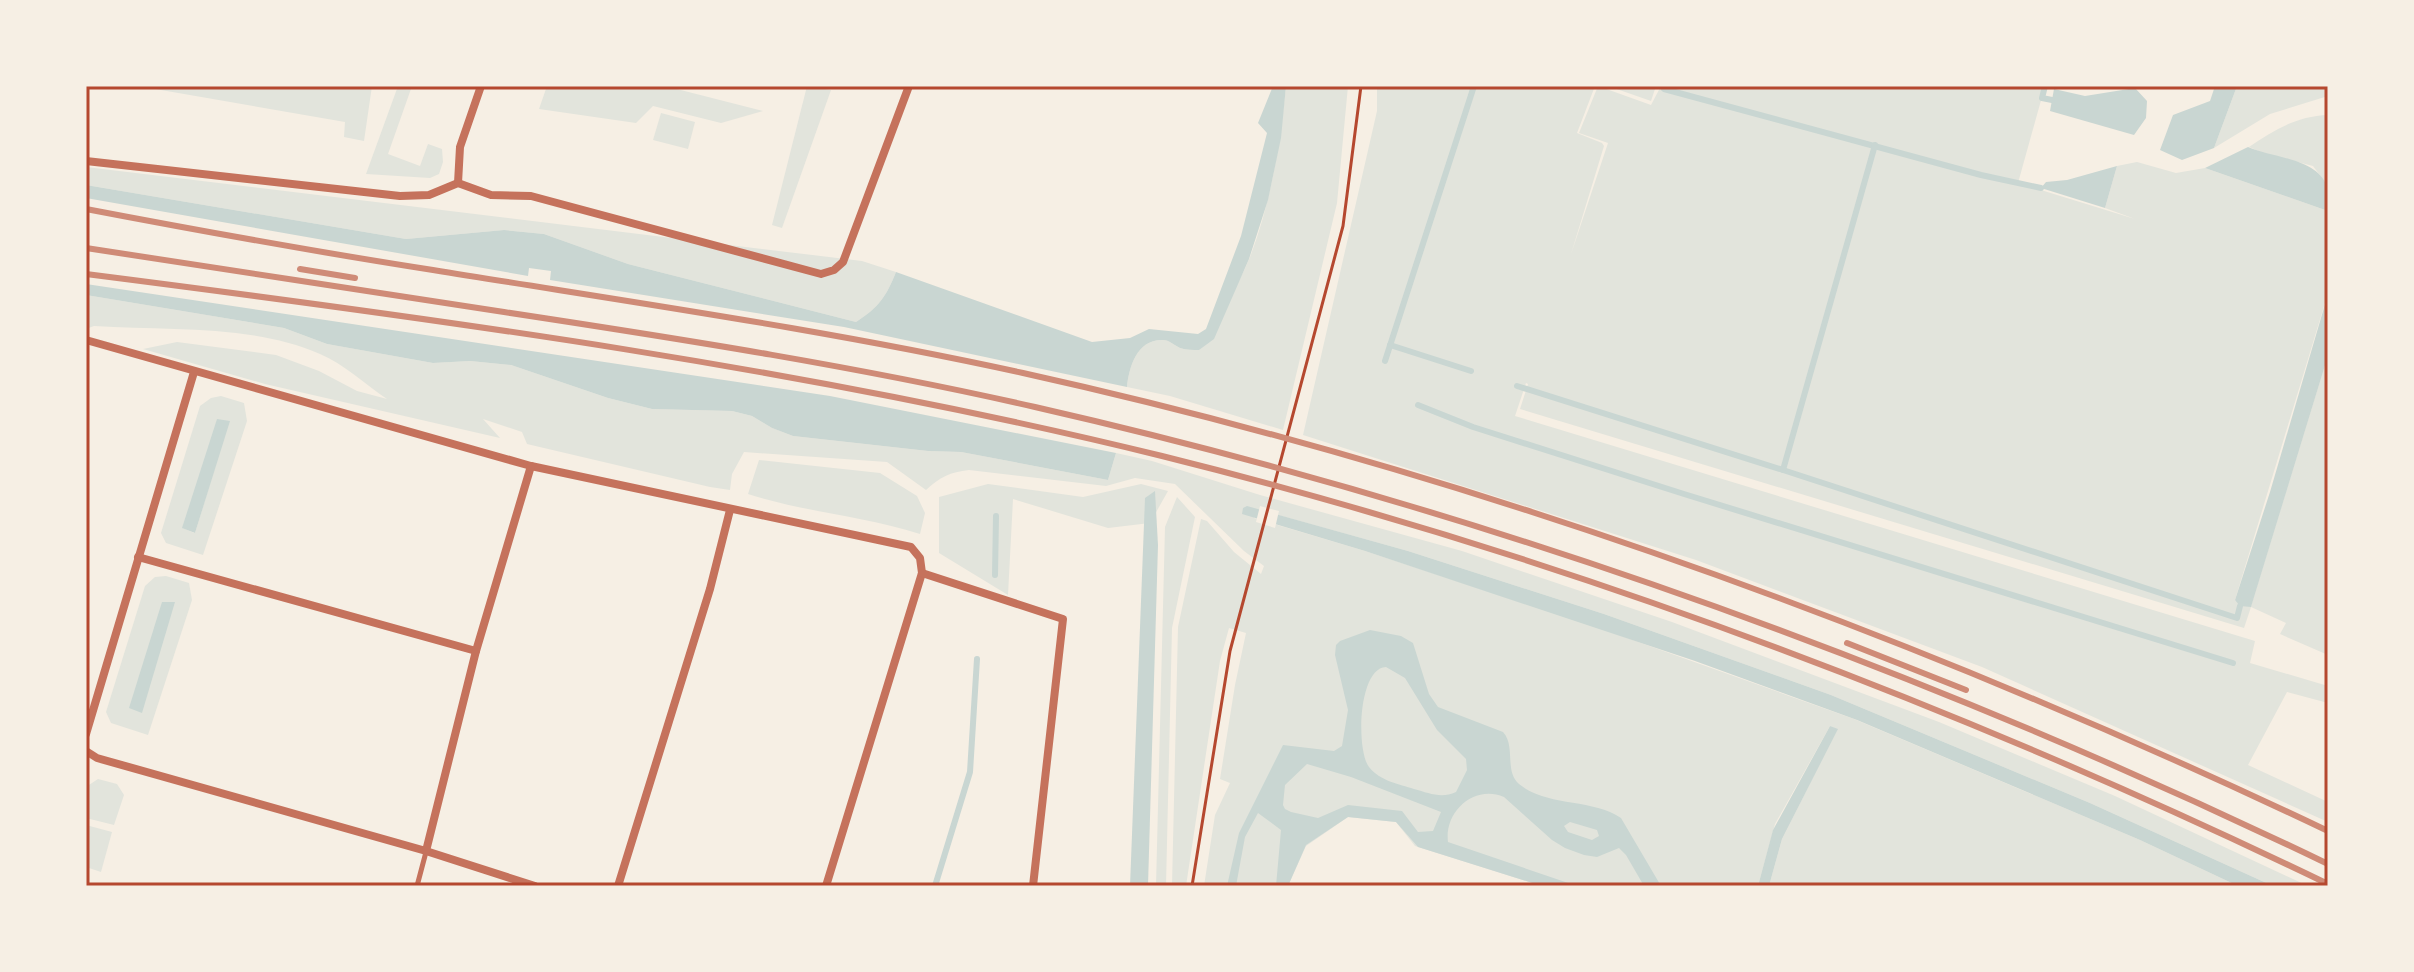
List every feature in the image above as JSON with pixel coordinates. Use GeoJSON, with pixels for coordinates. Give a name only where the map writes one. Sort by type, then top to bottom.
{"type":"FeatureCollection","features":[{"type":"Feature","properties":{"kind":"street"},"geometry":{"type":"LineString","coordinates":[[458,183],[460,147],[481,86]]}},
{"type":"Feature","properties":{"kind":"street"},"geometry":{"type":"LineString","coordinates":[[86,161],[400,196],[429,195],[458,183],[491,195],[531,196],[821,274],[834,270],[843,262],[909,86]]}},
{"type":"Feature","properties":{"kind":"street"},"geometry":{"type":"LineString","coordinates":[[86,340],[531,466],[911,547],[920,558],[922,573],[826,886]]}},
{"type":"Feature","properties":{"kind":"street"},"geometry":{"type":"LineString","coordinates":[[86,734],[194,372]]}},
{"type":"Feature","properties":{"kind":"street"},"geometry":{"type":"LineString","coordinates":[[426,851],[476,651],[531,466]]}},
{"type":"Feature","properties":{"kind":"street"},"geometry":{"type":"LineString","coordinates":[[618,886],[710,589],[730,510]]}},
{"type":"Feature","properties":{"kind":"street"},"geometry":{"type":"LineString","coordinates":[[138,557],[476,651]]}},
{"type":"Feature","properties":{"kind":"street"},"geometry":{"type":"LineString","coordinates":[[922,573],[1063,619],[1033,886]]}},
{"type":"Feature","properties":{"kind":"street"},"geometry":{"type":"LineString","coordinates":[[86,751],[97,758],[426,851],[535,886]]}},
{"type":"Feature","properties":{"kind":"lane"},"geometry":{"type":"LineString","coordinates":[[417,886],[426,851]]}},
{"type":"Feature","properties":{"kind":"path"},"geometry":{"type":"LineString","coordinates":[[1192,886],[1224,677],[1343,226],[1361,86]]}},
{"type":"Feature","properties":{"kind":"shaded area"},"geometry":{"type":"Polygon","coordinates":[[[138,86],[372,86],[364,141],[344,137],[345,122],[138,86]]]}},
{"type":"Feature","properties":{"kind":"shaded area"},"geometry":{"type":"Polygon","coordinates":[[[398,86],[412,86],[388,154],[420,166],[428,144],[442,149],[443,162],[439,174],[430,178],[366,174],[398,86]]]}},
{"type":"Feature","properties":{"kind":"shaded area"},"geometry":{"type":"Polygon","coordinates":[[[547,86],[665,86],[763,111],[721,123],[653,106],[636,123],[539,109],[547,86]]]}},
{"type":"Feature","properties":{"kind":"shaded area"},"geometry":{"type":"Polygon","coordinates":[[[807,86],[831,90],[782,228],[772,225],[807,86]]]}},
{"type":"Feature","properties":{"kind":"shaded area"},"geometry":{"type":"Polygon","coordinates":[[[1273,86],[1286,86],[1281,138],[1268,200],[1249,259],[1214,339],[1199,350],[1180,348],[1165,340],[1147,344],[1132,363],[1127,387],[844,327],[550,280],[551,271],[529,268],[528,276],[86,198],[86,185],[406,239],[504,230],[544,234],[628,264],[856,322],[881,301],[896,272],[1092,342],[1130,338],[1149,329],[1198,334],[1206,329],[1241,236],[1267,133],[1258,123],[1273,86]]]}},
{"type":"Feature","properties":{"kind":"shaded area"},"geometry":{"type":"Polygon","coordinates":[[[1286,86],[1348,86],[1337,203],[1283,430],[1170,396],[1127,387],[1132,363],[1147,344],[1165,340],[1182,349],[1199,350],[1239,281],[1250,257],[1269,194],[1286,86]]]}},
{"type":"Feature","properties":{"kind":"shaded area"},"geometry":{"type":"Polygon","coordinates":[[[1377,86],[1595,86],[1577,133],[1604,146],[1571,254],[1608,143],[1579,133],[1598,86],[1651,105],[1661,86],[2045,86],[2018,183],[2135,219],[2105,208],[2117,166],[2137,162],[2176,173],[2205,168],[2328,211],[2328,293],[2235,600],[2251,606],[2328,355],[2328,655],[2280,634],[2286,623],[2251,607],[2244,628],[1520,409],[1526,383],[1515,416],[2255,641],[2250,663],[2328,686],[2328,703],[2287,692],[2248,765],[2328,802],[2328,822],[1982,667],[1696,560],[1303,435],[1377,111],[1377,86]]]}},
{"type":"Feature","properties":{"kind":"shaded area"},"geometry":{"type":"Polygon","coordinates":[[[1608,86],[1656,86],[1651,101],[1608,86]]]}},
{"type":"Feature","properties":{"kind":"shaded area"},"geometry":{"type":"Polygon","coordinates":[[[2215,86],[2237,86],[2214,148],[2182,160],[2160,150],[2173,115],[2210,101],[2215,86]]]}},
{"type":"Feature","properties":{"kind":"shaded area"},"geometry":{"type":"Polygon","coordinates":[[[2237,86],[2328,86],[2328,96],[2270,114],[2214,148],[2237,86]]]}},
{"type":"Feature","properties":{"kind":"shaded area"},"geometry":{"type":"Polygon","coordinates":[[[2135,88],[2147,101],[2146,118],[2134,135],[2050,111],[2054,89],[2085,96],[2135,88]]]}},
{"type":"Feature","properties":{"kind":"shaded area"},"geometry":{"type":"Polygon","coordinates":[[[661,113],[695,122],[688,149],[653,140],[661,113]]]}},
{"type":"Feature","properties":{"kind":"shaded area"},"geometry":{"type":"Polygon","coordinates":[[[2328,115],[2328,186],[2313,166],[2249,147],[2286,125],[2328,115]]]}},
{"type":"Feature","properties":{"kind":"shaded area"},"geometry":{"type":"Polygon","coordinates":[[[2248,147],[2293,160],[2314,170],[2328,189],[2328,211],[2205,168],[2248,147]]]}},
{"type":"Feature","properties":{"kind":"shaded area"},"geometry":{"type":"Polygon","coordinates":[[[2117,166],[2105,208],[2041,188],[2046,182],[2067,180],[2117,166]]]}},
{"type":"Feature","properties":{"kind":"shaded area"},"geometry":{"type":"Polygon","coordinates":[[[86,167],[862,261],[896,272],[881,301],[856,322],[628,264],[544,234],[504,230],[406,239],[86,185],[86,167]]]}},
{"type":"Feature","properties":{"kind":"shaded area"},"geometry":{"type":"Polygon","coordinates":[[[86,284],[830,396],[1116,453],[1108,480],[961,452],[793,436],[752,416],[732,411],[652,409],[608,398],[511,365],[470,361],[433,363],[327,344],[284,328],[86,295],[86,284]]]}},
{"type":"Feature","properties":{"kind":"shaded area"},"geometry":{"type":"Polygon","coordinates":[[[2328,294],[2326,362],[2251,607],[2240,606],[2235,600],[2328,294]]]}},
{"type":"Feature","properties":{"kind":"shaded area"},"geometry":{"type":"Polygon","coordinates":[[[86,295],[284,328],[327,344],[433,363],[470,361],[511,365],[608,398],[652,409],[732,411],[752,416],[793,436],[961,452],[1108,480],[1116,453],[1152,461],[1260,495],[1462,551],[1672,622],[1939,722],[2115,796],[2308,886],[2273,886],[2090,803],[1831,695],[1604,614],[1408,551],[1256,509],[1254,518],[1585,623],[1854,719],[2140,840],[2238,886],[1769,886],[1782,839],[1837,730],[1830,726],[1775,824],[1758,886],[1542,886],[1415,846],[1396,822],[1348,817],[1306,846],[1288,886],[1204,886],[1215,815],[1230,783],[1220,779],[1246,633],[1229,628],[1220,661],[1186,886],[1172,886],[1178,627],[1201,519],[1207,521],[1234,552],[1261,574],[1264,566],[1244,551],[1175,484],[1135,478],[1106,486],[969,470],[946,476],[926,490],[887,462],[744,452],[732,474],[730,490],[710,487],[527,444],[522,432],[483,419],[500,438],[265,384],[143,349],[177,342],[276,355],[319,371],[357,391],[387,399],[329,358],[294,344],[238,333],[94,326],[86,329],[86,295]]]}},
{"type":"Feature","properties":{"kind":"shaded area"},"geometry":{"type":"Polygon","coordinates":[[[221,396],[244,403],[247,421],[203,555],[166,543],[161,533],[200,406],[211,398],[221,396]],[[229,421],[183,528],[195,533],[229,421]]]}},
{"type":"Feature","properties":{"kind":"shaded area"},"geometry":{"type":"Polygon","coordinates":[[[217,419],[230,421],[195,533],[182,528],[217,419]]]}},
{"type":"Feature","properties":{"kind":"shaded area"},"geometry":{"type":"Polygon","coordinates":[[[759,460],[880,473],[917,496],[925,513],[920,534],[748,494],[759,460]]]}},
{"type":"Feature","properties":{"kind":"shaded area"},"geometry":{"type":"Polygon","coordinates":[[[988,484],[1083,497],[1141,484],[1168,491],[1150,523],[1108,528],[1013,499],[1008,595],[939,553],[939,497],[988,484]]]}},
{"type":"Feature","properties":{"kind":"shaded area"},"geometry":{"type":"Polygon","coordinates":[[[1155,491],[1158,545],[1148,886],[1130,886],[1145,498],[1155,491]]]}},
{"type":"Feature","properties":{"kind":"shaded area"},"geometry":{"type":"Polygon","coordinates":[[[1177,497],[1195,517],[1172,628],[1166,886],[1156,886],[1165,527],[1177,497]]]}},
{"type":"Feature","properties":{"kind":"shaded area"},"geometry":{"type":"Polygon","coordinates":[[[1247,506],[1408,551],[1604,614],[1831,695],[2090,803],[2273,886],[2238,886],[2140,840],[1857,720],[1695,661],[1365,551],[1242,514],[1247,506]]]}},
{"type":"Feature","properties":{"kind":"shaded area"},"geometry":{"type":"Polygon","coordinates":[[[166,576],[189,583],[192,600],[148,735],[111,723],[106,712],[145,586],[155,577],[166,576]]]}},
{"type":"Feature","properties":{"kind":"shaded area"},"geometry":{"type":"Polygon","coordinates":[[[162,602],[175,602],[142,713],[129,708],[162,602]]]}},
{"type":"Feature","properties":{"kind":"shaded area"},"geometry":{"type":"Polygon","coordinates":[[[1370,630],[1401,636],[1413,643],[1429,694],[1438,707],[1503,732],[1509,744],[1515,779],[1530,791],[1556,800],[1597,807],[1621,818],[1661,886],[1644,886],[1619,848],[1597,857],[1565,848],[1504,797],[1482,794],[1463,803],[1456,811],[1448,831],[1448,842],[1577,886],[1542,886],[1418,847],[1396,822],[1348,817],[1306,845],[1288,886],[1276,886],[1281,830],[1258,813],[1245,837],[1236,886],[1227,886],[1239,833],[1283,745],[1334,751],[1342,746],[1348,710],[1335,655],[1336,645],[1370,630]],[[1386,667],[1377,671],[1370,681],[1362,711],[1362,744],[1369,767],[1396,784],[1440,795],[1456,792],[1467,770],[1466,759],[1437,730],[1405,678],[1386,667]],[[1307,764],[1285,785],[1285,809],[1318,818],[1348,805],[1402,811],[1418,832],[1433,831],[1441,812],[1351,777],[1307,764]],[[1570,822],[1564,826],[1568,832],[1592,840],[1599,836],[1597,830],[1570,822]]]}},
{"type":"Feature","properties":{"kind":"shaded area"},"geometry":{"type":"Polygon","coordinates":[[[1830,726],[1838,729],[1782,839],[1769,886],[1758,886],[1773,830],[1830,726]]]}},
{"type":"Feature","properties":{"kind":"shaded area"},"geometry":{"type":"Polygon","coordinates":[[[98,779],[117,784],[124,795],[114,825],[86,818],[89,785],[98,779]]]}},
{"type":"Feature","properties":{"kind":"shaded area"},"geometry":{"type":"Polygon","coordinates":[[[86,825],[112,832],[101,872],[86,867],[86,825]]]}},
{"type":"Feature","properties":{"kind":"pier"},"geometry":{"type":"Polygon","coordinates":[[[1260,506],[1279,511],[1275,528],[1256,522],[1260,506]]]}},
{"type":"Feature","properties":{"kind":"waterway"},"geometry":{"type":"LineString","coordinates":[[1385,361],[1474,86]]}},
{"type":"Feature","properties":{"kind":"waterway"},"geometry":{"type":"LineString","coordinates":[[2045,86],[2042,98],[2052,100]]}},
{"type":"Feature","properties":{"kind":"waterway"},"geometry":{"type":"LineString","coordinates":[[1664,89],[1981,175],[2041,188]]}},
{"type":"Feature","properties":{"kind":"waterway"},"geometry":{"type":"LineString","coordinates":[[1783,470],[1875,145]]}},
{"type":"Feature","properties":{"kind":"waterway"},"geometry":{"type":"LineString","coordinates":[[1390,345],[1471,371]]}},
{"type":"Feature","properties":{"kind":"waterway"},"geometry":{"type":"LineString","coordinates":[[1517,386],[2237,618],[2240,606]]}},
{"type":"Feature","properties":{"kind":"waterway"},"geometry":{"type":"LineString","coordinates":[[1418,405],[1473,427],[1684,494],[2233,663]]}},
{"type":"Feature","properties":{"kind":"waterway"},"geometry":{"type":"LineString","coordinates":[[995,575],[996,516]]}},
{"type":"Feature","properties":{"kind":"waterway"},"geometry":{"type":"LineString","coordinates":[[935,886],[970,772],[977,659]]}},
{"type":"Feature","properties":{"kind":"railway"},"geometry":{"type":"LineString","coordinates":[[86,209],[303,249],[876,343],[1023,373],[1191,413],[1359,459],[1689,565],[1851,625],[2012,690],[2328,831]]}},
{"type":"Feature","properties":{"kind":"railway"},"geometry":{"type":"LineString","coordinates":[[86,248],[837,366],[1035,407],[1368,493],[1694,599],[1855,659],[2015,723],[2172,791],[2328,864]]}},
{"type":"Feature","properties":{"kind":"railway"},"geometry":{"type":"LineString","coordinates":[[300,269],[355,278]]}},
{"type":"Feature","properties":{"kind":"railway"},"geometry":{"type":"LineString","coordinates":[[86,274],[492,329],[762,372],[1029,425],[1312,496],[1461,540],[1756,640],[2045,755],[2328,884]]}},
{"type":"Feature","properties":{"kind":"railway"},"geometry":{"type":"LineString","coordinates":[[1847,643],[1966,690]]}}]}
